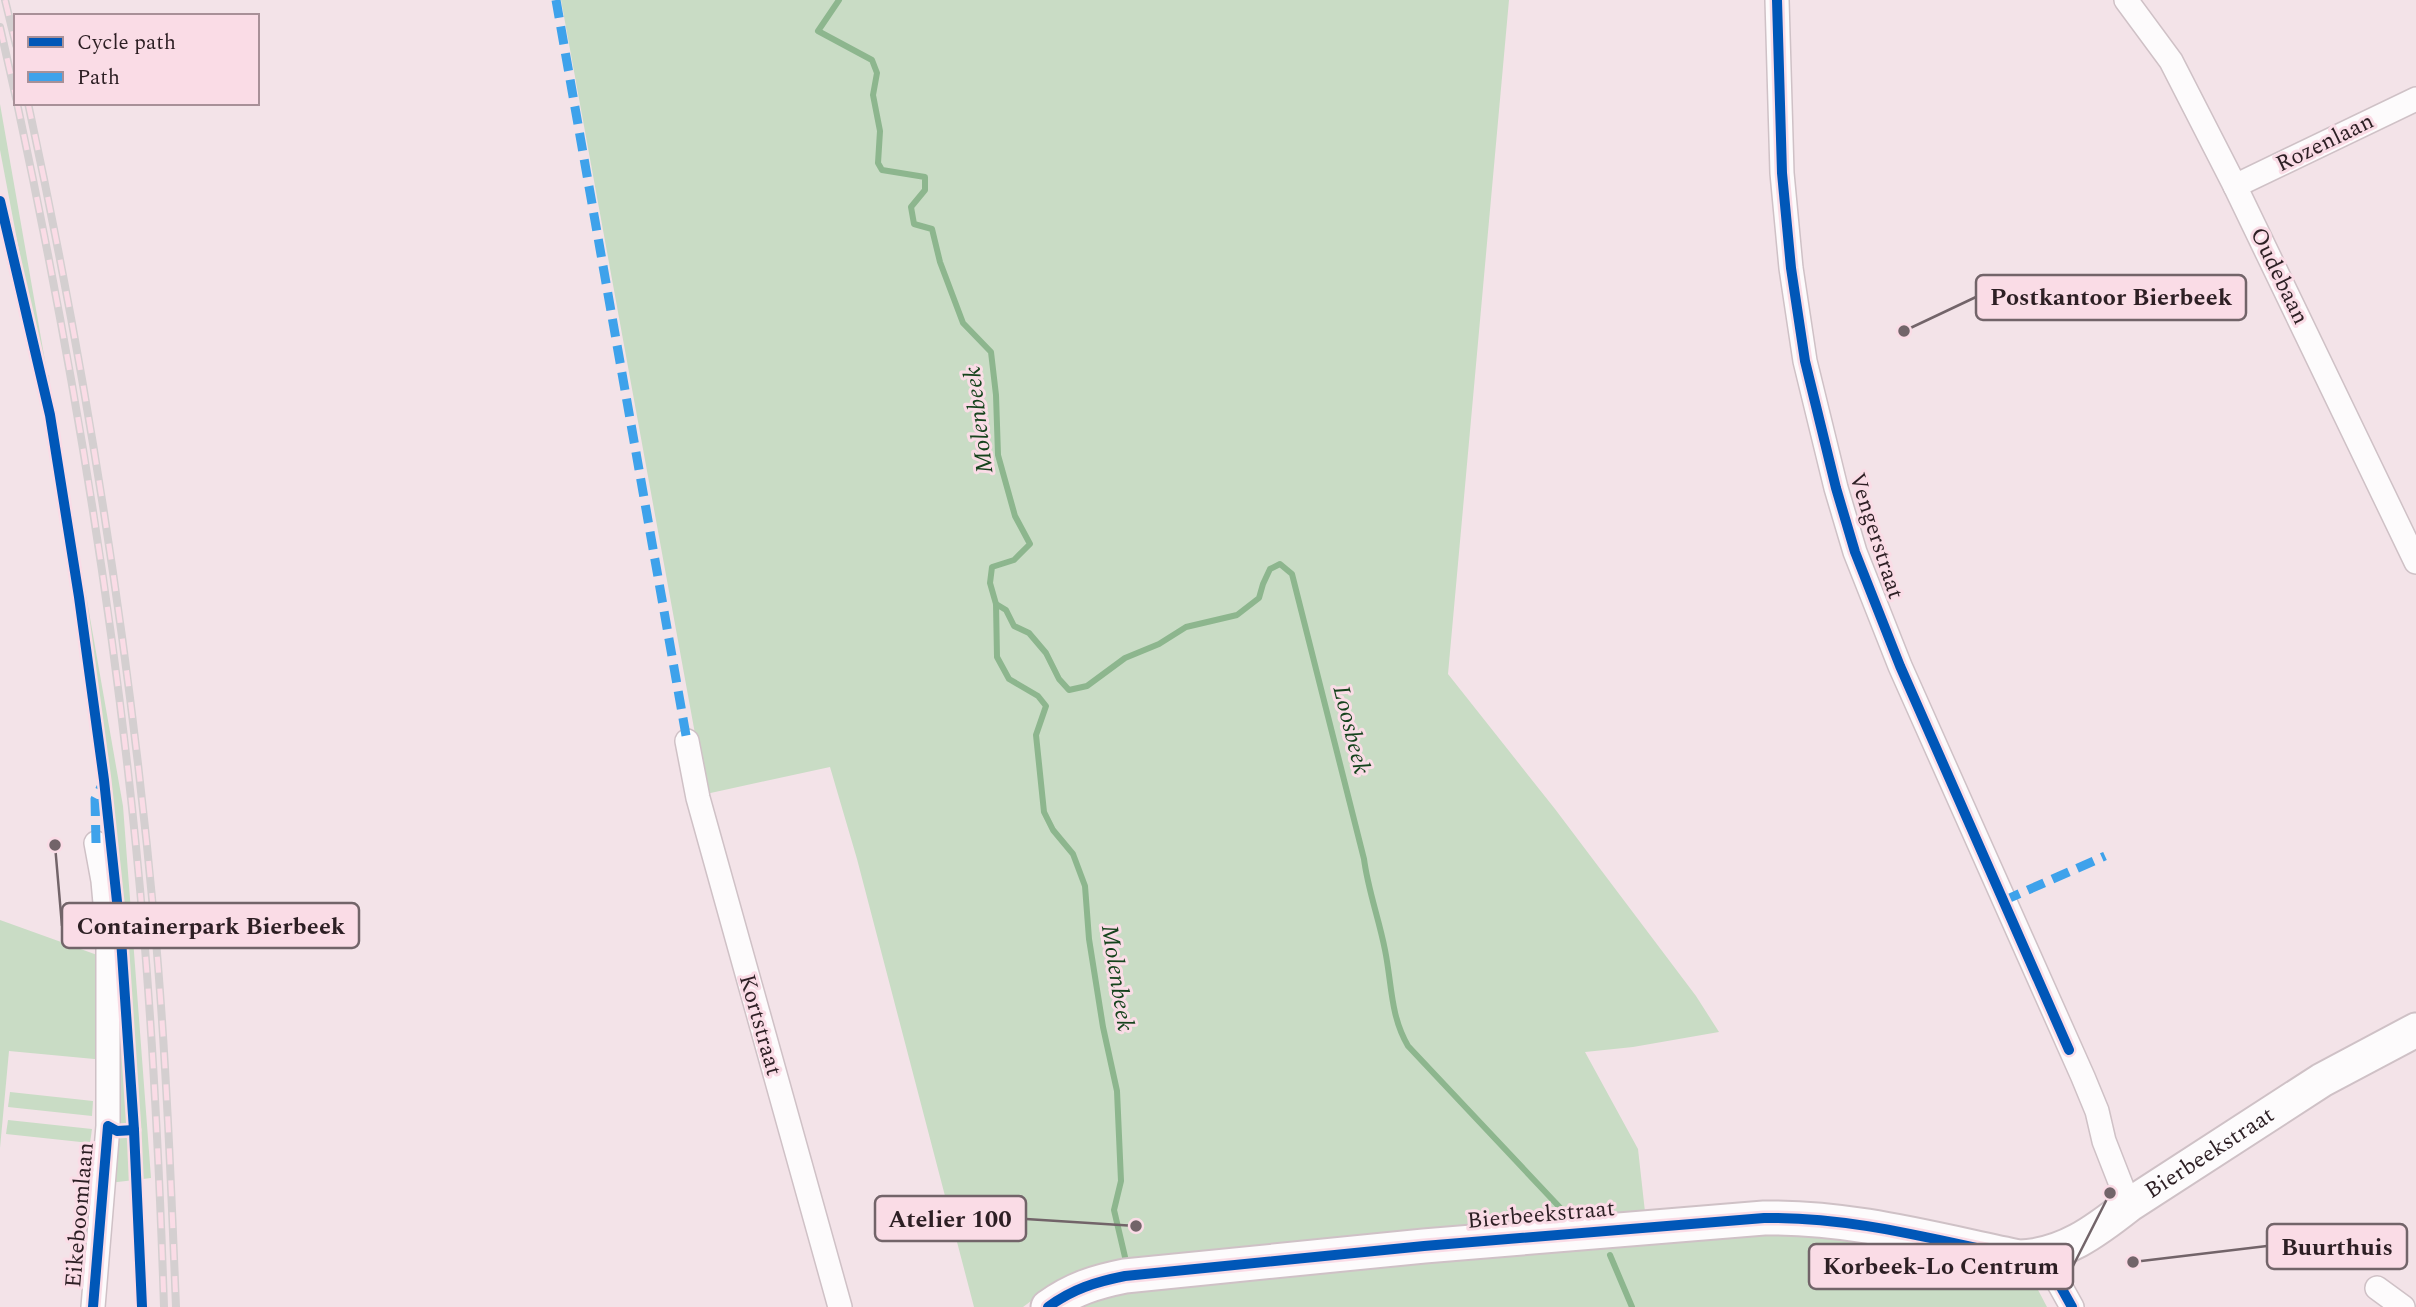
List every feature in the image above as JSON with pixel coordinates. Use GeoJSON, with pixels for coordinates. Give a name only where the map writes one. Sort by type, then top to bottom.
{"type":"FeatureCollection","features":[{"type":"Feature","properties":{"kind":"street","name":"Vengerstraat"},"geometry":{"type":"LineString","coordinates":[[1777,0],[1782,173],[1791,268],[1805,361],[1836,488],[1855,552],[1900,666],[2083,1077],[2129,1205]]}},
{"type":"Feature","properties":{"kind":"street","name":"Oudebaan"},"geometry":{"type":"LineString","coordinates":[[2126,0],[2171,61],[2235,186],[2416,562]]}},
{"type":"Feature","properties":{"kind":"street","name":"Rozenlaan"},"geometry":{"type":"LineString","coordinates":[[2235,186],[2416,99]]}},
{"type":"Feature","properties":{"kind":"street","name":"Kortstraat"},"geometry":{"type":"LineString","coordinates":[[687,741],[698,798],[840,1307]]}},
{"type":"Feature","properties":{"kind":"street","name":"Eikeboomlaan"},"geometry":{"type":"LineString","coordinates":[[93,1307],[108,1126],[108,936],[96,843]]}},
{"type":"Feature","properties":{"kind":"street","name":"Bierbeekstraat"},"geometry":{"type":"LineString","coordinates":[[1048,1307],[1070,1292],[1125,1276],[1437,1245],[1764,1218],[1804,1217],[2019,1256],[2043,1255],[2071,1245],[2322,1080],[2416,1030]]}},
{"type":"Feature","properties":{"kind":"street"},"geometry":{"type":"LineString","coordinates":[[2043,1255],[2072,1307]]}},
{"type":"Feature","properties":{"kind":"street"},"geometry":{"type":"LineString","coordinates":[[2378,1288],[2403,1307]]}},
{"type":"Feature","properties":{"kind":"green space"},"geometry":{"type":"Polygon","coordinates":[[[561,0],[1509,0],[1448,674],[1555,809],[1696,996],[1719,1032],[1633,1047],[1585,1052],[1638,1149],[1645,1212],[1102,1263],[1054,1284],[1023,1307],[974,1307],[857,859],[830,767],[706,794],[561,0]]]}},
{"type":"Feature","properties":{"kind":"green space"},"geometry":{"type":"Polygon","coordinates":[[[0,104],[48,375],[43,377],[0,150],[0,104]]]}},
{"type":"Feature","properties":{"kind":"green space"},"geometry":{"type":"Polygon","coordinates":[[[50,390],[123,806],[151,1178],[109,1183],[111,936],[101,811],[50,390]]]}},
{"type":"Feature","properties":{"kind":"green space"},"geometry":{"type":"Polygon","coordinates":[[[0,920],[100,956],[105,1060],[9,1051],[0,1148],[0,920]]]}},
{"type":"Feature","properties":{"kind":"green space"},"geometry":{"type":"Polygon","coordinates":[[[10,1092],[93,1101],[92,1116],[8,1107],[10,1092]]]}},
{"type":"Feature","properties":{"kind":"green space"},"geometry":{"type":"Polygon","coordinates":[[[8,1120],[92,1129],[90,1143],[6,1134],[8,1120]]]}},
{"type":"Feature","properties":{"kind":"green space"},"geometry":{"type":"Polygon","coordinates":[[[1802,1228],[1918,1255],[2012,1271],[2037,1288],[2047,1307],[1073,1307],[1121,1289],[1802,1228]]]}},
{"type":"Feature","properties":{"kind":"waterway","name":"Molenbeek"},"geometry":{"type":"LineString","coordinates":[[839,0],[818,31],[872,60],[877,73],[873,95],[880,131],[878,163],[882,170],[925,177],[925,190],[911,207],[914,224],[932,229],[940,262],[963,323],[991,352],[998,455],[1015,516],[1030,544],[1014,560],[992,567],[990,583],[996,604],[997,657],[1009,679],[1038,696],[1046,706],[1036,735],[1044,812],[1053,830],[1073,854],[1085,886],[1089,939],[1103,1027],[1117,1091],[1121,1181],[1114,1210],[1125,1257]]}},
{"type":"Feature","properties":{"kind":"waterway","name":"Loosbeek"},"geometry":{"type":"LineString","coordinates":[[996,604],[1006,610],[1014,626],[1029,633],[1046,653],[1059,679],[1069,690],[1087,686],[1125,658],[1159,644],[1186,627],[1237,615],[1259,598],[1270,569],[1280,564],[1292,574],[1364,859],[1402,1034],[1408,1046],[1567,1215]]}},
{"type":"Feature","properties":{"kind":"waterway","name":"Loosbeek"},"geometry":{"type":"LineString","coordinates":[[1610,1255],[1632,1307]]}},
{"type":"Feature","properties":{"kind":"railway"},"geometry":{"type":"LineString","coordinates":[[5,0],[14,37]]}},
{"type":"Feature","properties":{"kind":"railway"},"geometry":{"type":"LineString","coordinates":[[0,27],[14,89]]}},
{"type":"Feature","properties":{"kind":"railway"},"geometry":{"type":"LineString","coordinates":[[17,105],[77,413],[123,726],[148,982],[164,1307]]}},
{"type":"Feature","properties":{"kind":"railway"},"geometry":{"type":"LineString","coordinates":[[28,105],[88,411],[133,721],[159,976],[176,1307]]}},
{"type":"Feature","properties":{"kind":"marked path"},"geometry":{"type":"LineString","coordinates":[[556,0],[687,741]]}},
{"type":"Feature","properties":{"kind":"marked path"},"geometry":{"type":"LineString","coordinates":[[96,843],[95,799],[103,783]]}},
{"type":"Feature","properties":{"kind":"marked path"},"geometry":{"type":"LineString","coordinates":[[2003,901],[2105,856]]}},
{"type":"Feature","properties":{"kind":"cycle path"},"geometry":{"type":"LineString","coordinates":[[1777,0],[1782,173],[1791,268],[1805,361],[1836,488],[1855,552],[1900,666],[2069,1050]]}},
{"type":"Feature","properties":{"kind":"cycle path"},"geometry":{"type":"LineString","coordinates":[[0,201],[50,415],[104,780],[121,939],[142,1307]]}},
{"type":"Feature","properties":{"kind":"cycle path"},"geometry":{"type":"LineString","coordinates":[[93,1307],[108,1126],[117,1131],[134,1130]]}},
{"type":"Feature","properties":{"kind":"cycle path"},"geometry":{"type":"LineString","coordinates":[[1048,1307],[1085,1287],[1125,1276],[1424,1246],[1764,1218],[1796,1218],[1860,1225],[2019,1257],[2043,1255],[2072,1307]]}},
{"type":"Feature","properties":{"kind":"place","name":"Postkantoor Bierbeek"},"geometry":{"type":"Point","coordinates":[1904,331]}},
{"type":"Feature","properties":{"kind":"place","name":"Containerpark Bierbeek"},"geometry":{"type":"Point","coordinates":[55,845]}},
{"type":"Feature","properties":{"kind":"place","name":"Korbeek-Lo Centrum"},"geometry":{"type":"Point","coordinates":[2110,1193]}},
{"type":"Feature","properties":{"kind":"place","name":"Atelier 100"},"geometry":{"type":"Point","coordinates":[1136,1226]}},
{"type":"Feature","properties":{"kind":"place","name":"Buurthuis"},"geometry":{"type":"Point","coordinates":[2133,1262]}}]}
